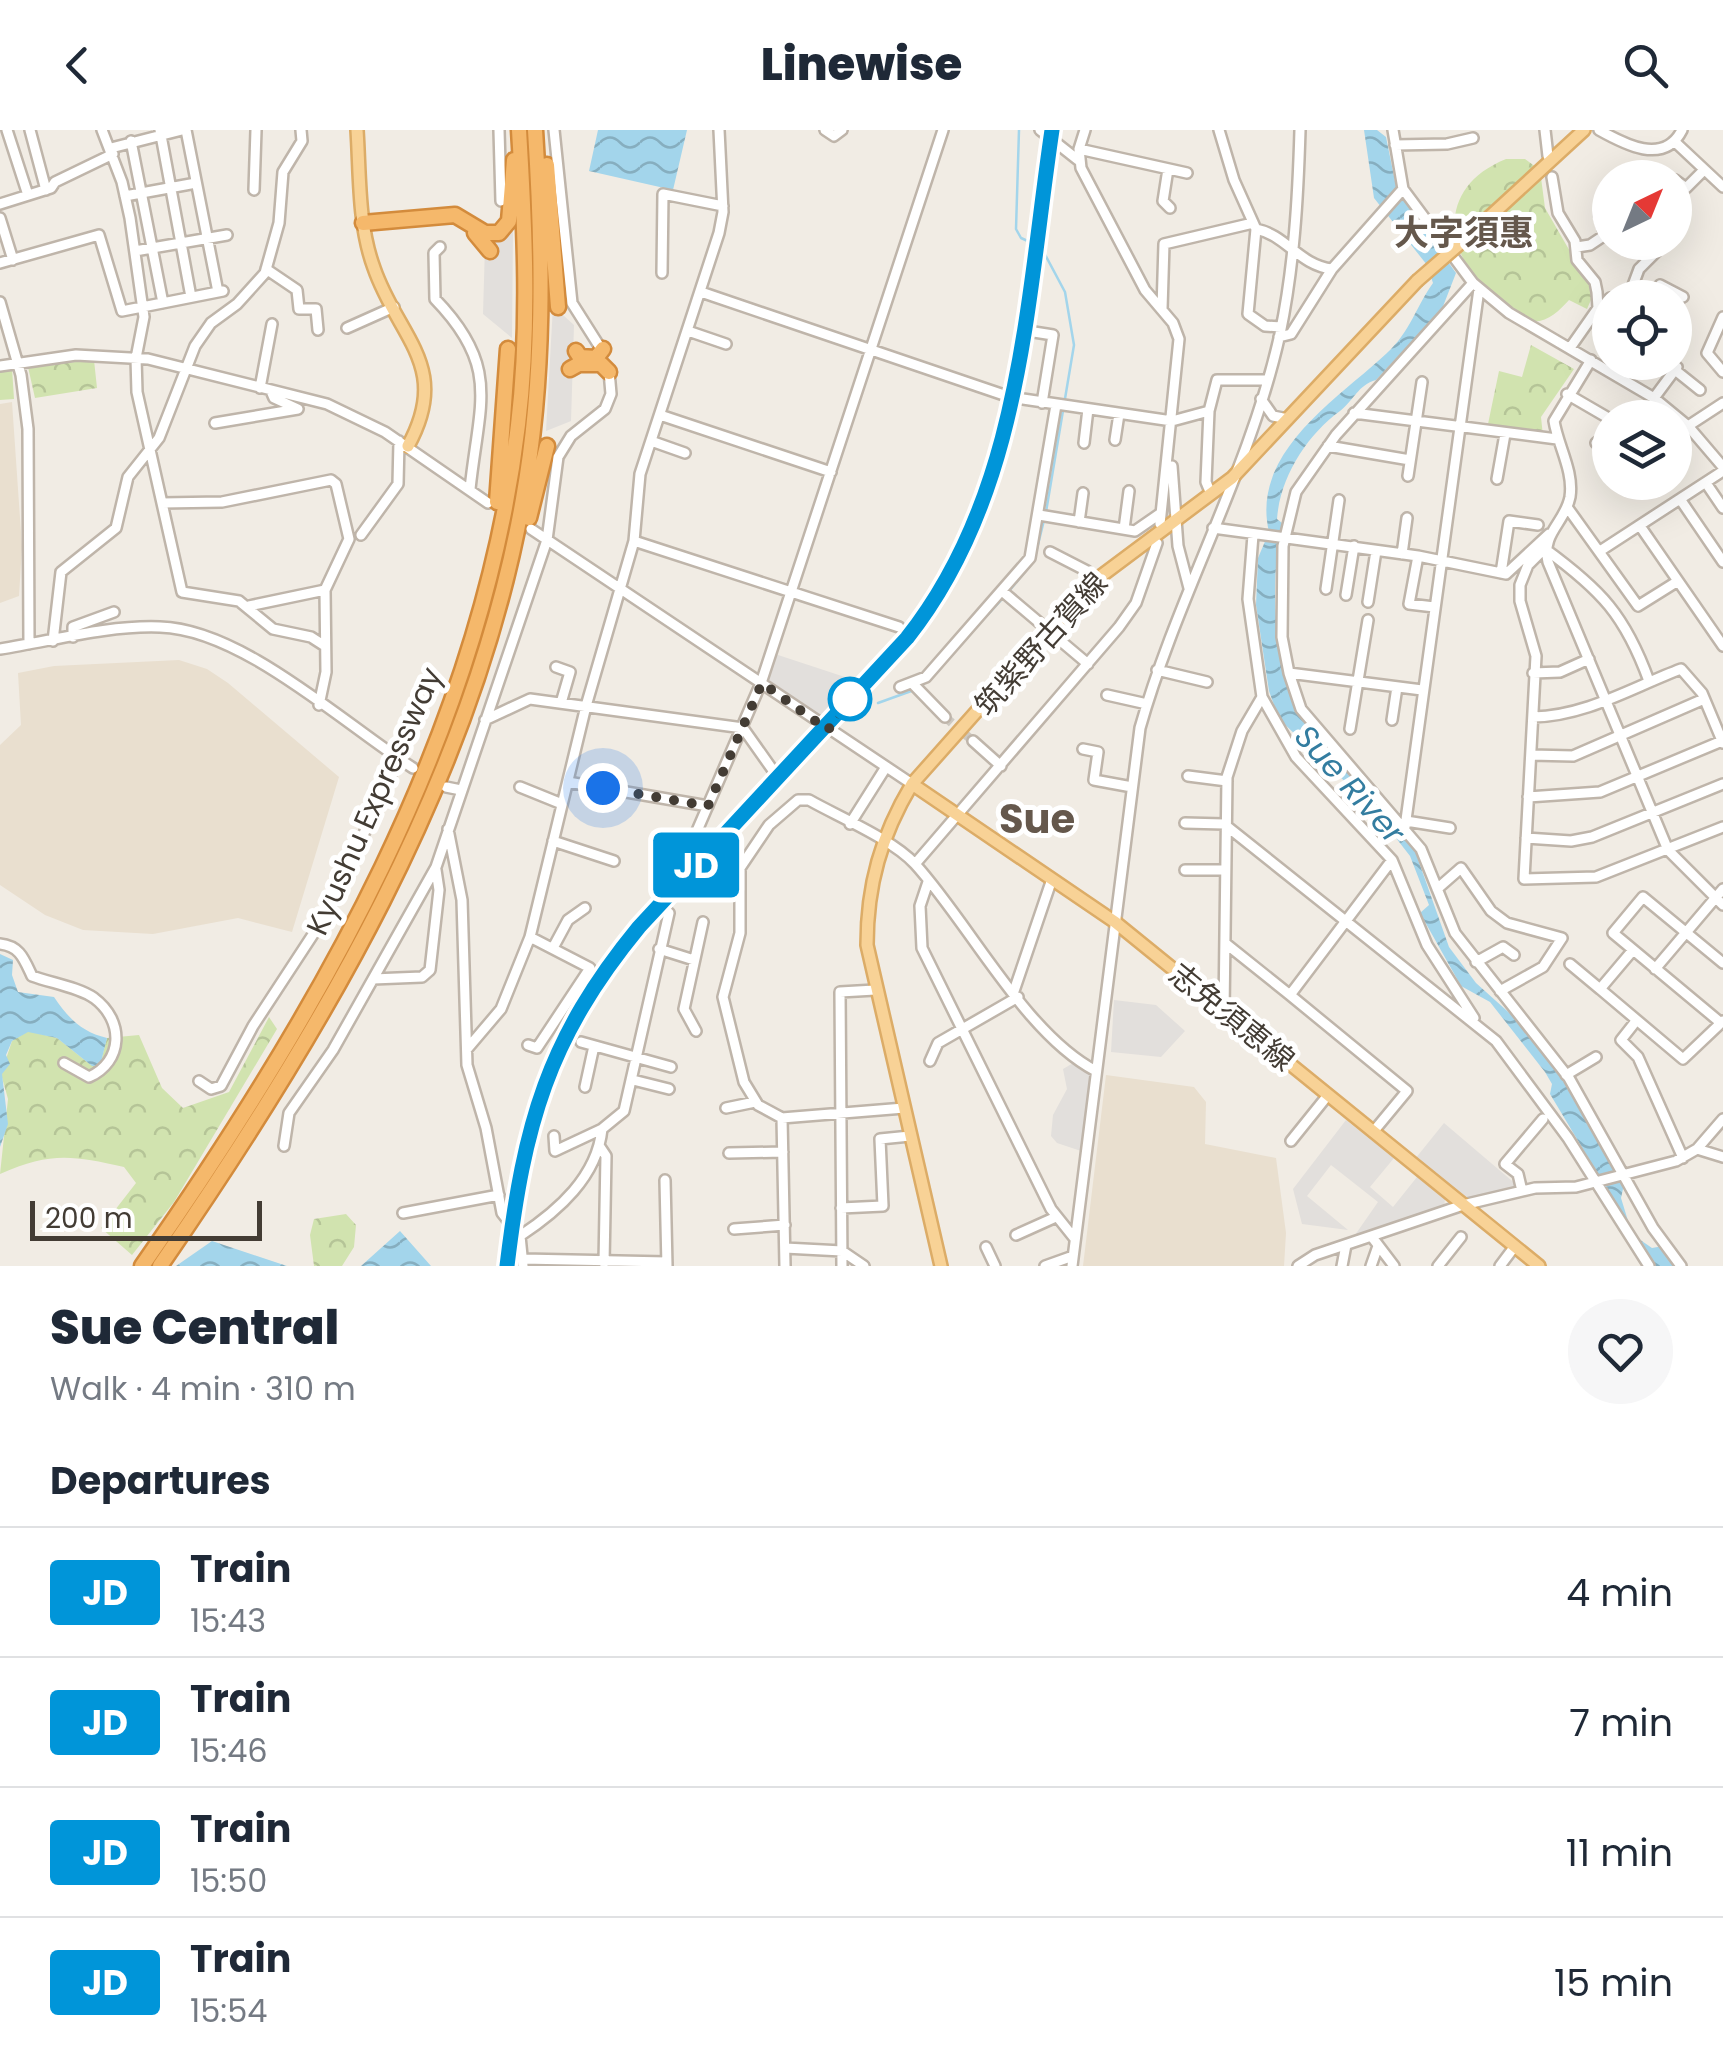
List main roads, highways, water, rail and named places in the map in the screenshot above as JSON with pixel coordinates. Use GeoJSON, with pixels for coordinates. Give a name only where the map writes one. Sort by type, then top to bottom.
{"type":"FeatureCollection","features":[{"type":"Feature","properties":{"kind":"highway"},"geometry":{"type":"LineString","coordinates":[[363,223],[456,215],[485,232],[499,232],[509,221],[516,130]]}},
{"type":"Feature","properties":{"kind":"highway","name":"Kyushu Expressway"},"geometry":{"type":"LineString","coordinates":[[142,1266],[236,1126],[341,944],[413,796],[463,669],[501,527],[519,422],[527,282],[516,130]]}},
{"type":"Feature","properties":{"kind":"highway"},"geometry":{"type":"LineString","coordinates":[[539,130],[558,307]]}},
{"type":"Feature","properties":{"kind":"highway","name":"Kyushu Expressway"},"geometry":{"type":"LineString","coordinates":[[160,1266],[247,1134],[354,950],[434,788],[485,652],[513,548],[534,423],[542,298],[539,130]]}},
{"type":"Feature","properties":{"kind":"highway"},"geometry":{"type":"LineString","coordinates":[[363,223],[455,220],[484,240],[490,251]]}},
{"type":"Feature","properties":{"kind":"highway"},"geometry":{"type":"LineString","coordinates":[[463,669],[487,573],[499,491],[508,349]]}},
{"type":"Feature","properties":{"kind":"highway"},"geometry":{"type":"LineString","coordinates":[[576,352],[580,357],[596,358],[603,350]]}},
{"type":"Feature","properties":{"kind":"highway"},"geometry":{"type":"LineString","coordinates":[[570,369],[578,364],[601,364],[609,372]]}},
{"type":"Feature","properties":{"kind":"highway"},"geometry":{"type":"LineString","coordinates":[[485,652],[513,577],[547,446]]}},
{"type":"Feature","properties":{"kind":"main road"},"geometry":{"type":"LineString","coordinates":[[357,130],[363,223],[374,270],[423,367],[424,408],[403,444]]}},
{"type":"Feature","properties":{"kind":"main road","name":"筑紫野古賀線"},"geometry":{"type":"LineString","coordinates":[[941,1266],[875,990],[867,916],[882,842],[912,784],[1095,580],[1232,478],[1417,281],[1584,130]]}},
{"type":"Feature","properties":{"kind":"main road","name":"志免須恵線"},"geometry":{"type":"LineString","coordinates":[[912,784],[1115,922],[1539,1266]]}},
{"type":"Feature","properties":{"kind":"water"},"geometry":{"type":"Polygon","coordinates":[[[598,130],[687,130],[673,190],[589,171],[598,130]]]}},
{"type":"Feature","properties":{"kind":"water","name":"Sue River"},"geometry":{"type":"Polygon","coordinates":[[[1364,130],[1377,130],[1386,137],[1397,191],[1456,273],[1442,309],[1376,380],[1360,389],[1317,432],[1297,458],[1283,488],[1277,519],[1282,523],[1275,596],[1279,645],[1290,692],[1298,715],[1414,848],[1449,947],[1476,983],[1525,1027],[1563,1076],[1625,1180],[1621,1198],[1636,1237],[1652,1248],[1663,1246],[1675,1266],[1653,1266],[1550,1094],[1552,1084],[1545,1072],[1490,1002],[1461,986],[1420,913],[1429,905],[1410,856],[1356,792],[1279,719],[1269,691],[1256,605],[1258,558],[1269,532],[1267,503],[1273,477],[1302,430],[1395,345],[1433,283],[1427,265],[1374,198],[1364,130]]]}},
{"type":"Feature","properties":{"kind":"water"},"geometry":{"type":"Polygon","coordinates":[[[0,954],[13,960],[12,975],[18,992],[54,997],[77,1024],[107,1038],[100,1066],[92,1066],[57,1038],[28,1032],[12,1041],[6,1055],[10,1064],[2,1074],[8,1124],[0,1147],[0,954]]]}},
{"type":"Feature","properties":{"kind":"water"},"geometry":{"type":"Polygon","coordinates":[[[400,1231],[431,1266],[361,1266],[400,1231]]]}},
{"type":"Feature","properties":{"kind":"water"},"geometry":{"type":"Polygon","coordinates":[[[212,1241],[287,1266],[176,1266],[212,1241]]]}},
{"type":"Feature","properties":{"kind":"waterway"},"geometry":{"type":"LineString","coordinates":[[1019,130],[1016,229],[1021,238],[1041,247],[1065,292],[1074,345],[1046,512]]}},
{"type":"Feature","properties":{"kind":"waterway"},"geometry":{"type":"LineString","coordinates":[[1009,591],[1034,561],[1044,520]]}},
{"type":"Feature","properties":{"kind":"waterway"},"geometry":{"type":"LineString","coordinates":[[921,687],[1004,597]]}},
{"type":"Feature","properties":{"kind":"waterway"},"geometry":{"type":"LineString","coordinates":[[878,703],[914,690]]}},
{"type":"Feature","properties":{"kind":"tunnel"},"geometry":{"type":"LineString","coordinates":[[945,717],[973,741]]}},
{"type":"Feature","properties":{"kind":"railway"},"geometry":{"type":"LineString","coordinates":[[507,1266],[532,1126],[545,1086],[582,1007],[639,927],[907,637],[945,582],[975,522],[997,460],[1013,396],[1052,130]]}},
{"type":"Feature","properties":{"kind":"train","name":"JD"},"geometry":{"type":"LineString","coordinates":[[507,1266],[517,1187],[533,1111],[560,1043],[599,978],[639,927],[907,638],[940,594],[976,526],[1006,434],[1052,130]]}},
{"type":"Feature","properties":{"kind":"district","name":"大字須惠"},"geometry":{"type":"Point","coordinates":[1464,232]}},
{"type":"Feature","properties":{"kind":"district","name":"Sue"},"geometry":{"type":"Point","coordinates":[1037,819]}}]}
